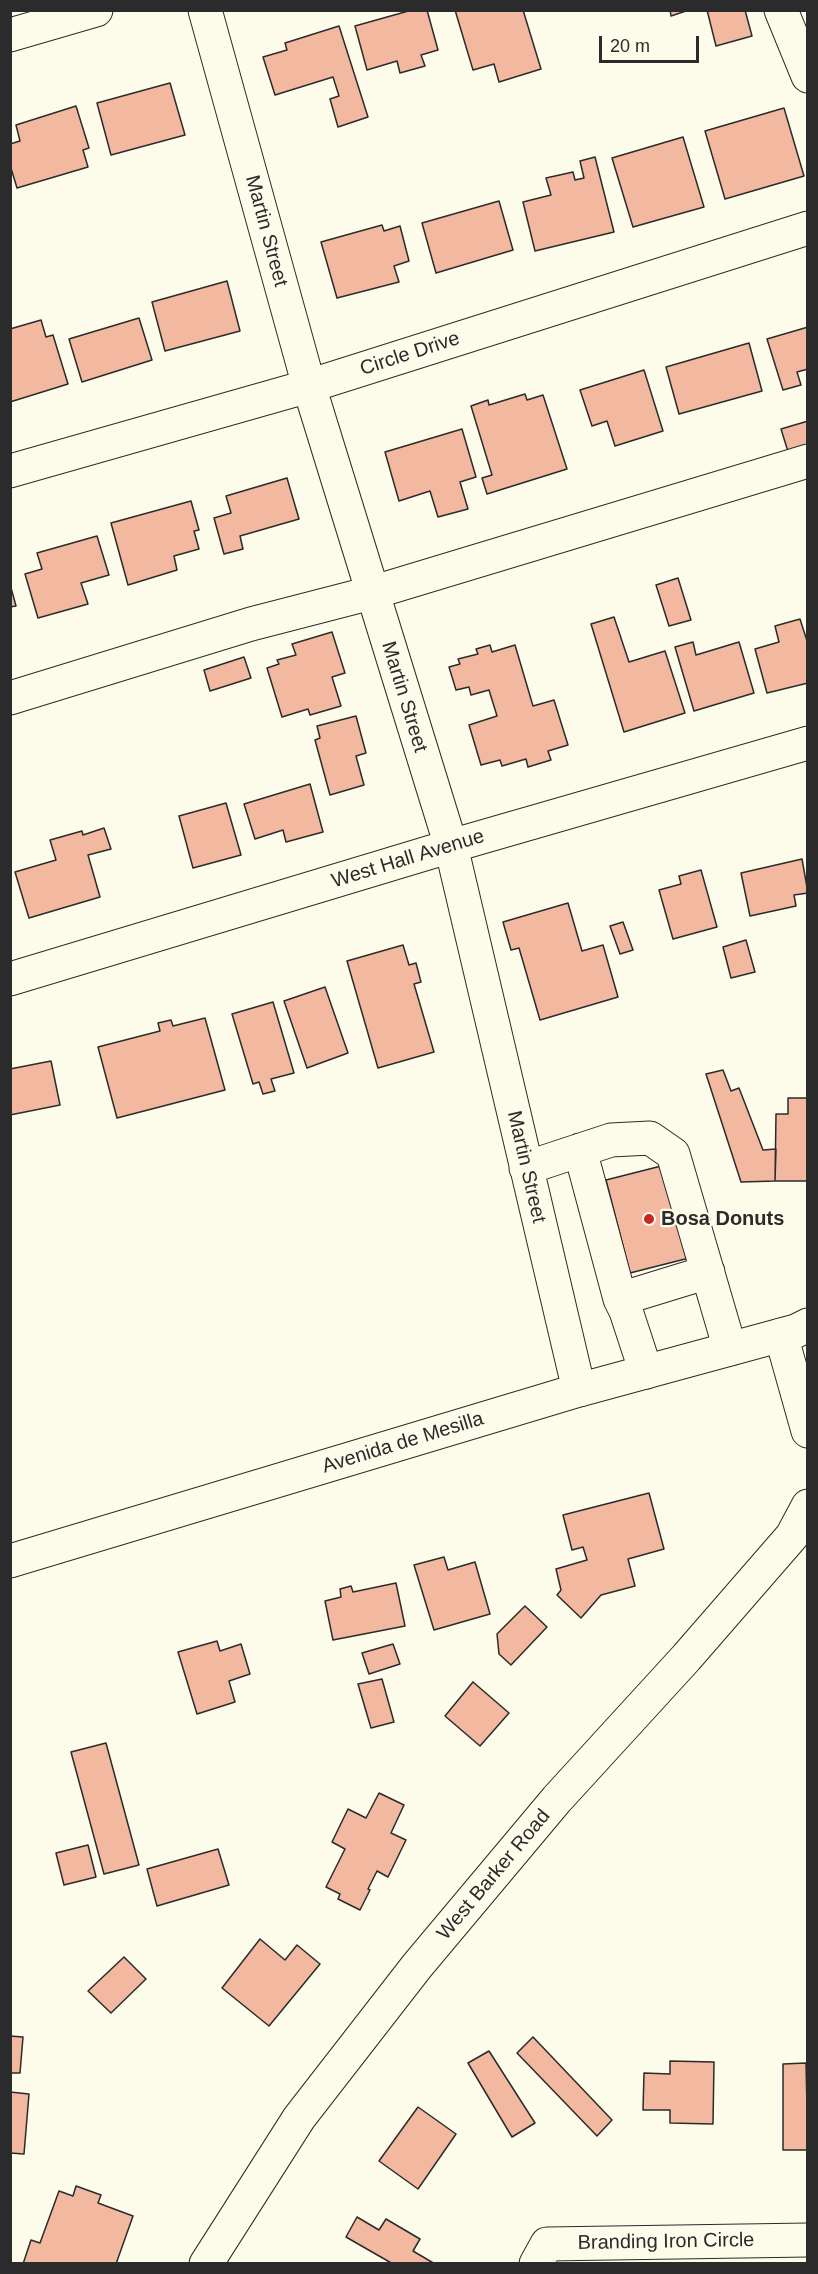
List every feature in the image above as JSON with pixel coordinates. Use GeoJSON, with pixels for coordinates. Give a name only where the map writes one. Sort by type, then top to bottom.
{"type":"FeatureCollection","features":[{"type":"Feature","properties":{"kind":"street"},"geometry":{"type":"LineString","coordinates":[[10,35],[96,10]]}},
{"type":"Feature","properties":{"kind":"street","name":"Martin Street"},"geometry":{"type":"LineString","coordinates":[[205,10],[309,386],[371,593],[451,846],[579,1390]]}},
{"type":"Feature","properties":{"kind":"street"},"geometry":{"type":"LineString","coordinates":[[781,10],[807,76]]}},
{"type":"Feature","properties":{"kind":"street","name":"Circle Drive"},"geometry":{"type":"LineString","coordinates":[[10,471],[309,386],[807,228]]}},
{"type":"Feature","properties":{"kind":"street"},"geometry":{"type":"LineString","coordinates":[[10,699],[251,624],[371,593],[807,461]]}},
{"type":"Feature","properties":{"kind":"street","name":"West Hall Avenue"},"geometry":{"type":"LineString","coordinates":[[10,979],[451,846],[807,743]]}},
{"type":"Feature","properties":{"kind":"street"},"geometry":{"type":"LineString","coordinates":[[526,1168],[611,1140],[650,1138],[673,1154],[730,1349]]}},
{"type":"Feature","properties":{"kind":"street"},"geometry":{"type":"LineString","coordinates":[[580,1150],[620,1299],[646,1372]]}},
{"type":"Feature","properties":{"kind":"street"},"geometry":{"type":"LineString","coordinates":[[620,1299],[708,1272]]}},
{"type":"Feature","properties":{"kind":"street"},"geometry":{"type":"LineString","coordinates":[[798,1330],[807,1431]]}},
{"type":"Feature","properties":{"kind":"street","name":"Avenida de Mesilla"},"geometry":{"type":"LineString","coordinates":[[10,1561],[579,1390],[798,1330]]}},
{"type":"Feature","properties":{"kind":"street","name":"West Barker Road"},"geometry":{"type":"LineString","coordinates":[[206,2264],[299,2118],[410,1975],[557,1799],[686,1658],[792,1536],[807,1506]]}},
{"type":"Feature","properties":{"kind":"street","name":"Branding Iron Circle"},"geometry":{"type":"LineString","coordinates":[[536,2264],[548,2244],[807,2240]]}},
{"type":"Feature","properties":{"kind":"building"},"geometry":{"type":"Polygon","coordinates":[[[412,10],[427,10],[438,50],[421,55],[425,66],[400,73],[397,61],[367,70],[355,26],[412,10]]]}},
{"type":"Feature","properties":{"kind":"building"},"geometry":{"type":"Polygon","coordinates":[[[455,10],[523,10],[541,69],[499,82],[494,64],[473,70],[455,10]]]}},
{"type":"Feature","properties":{"kind":"building"},"geometry":{"type":"Polygon","coordinates":[[[670,10],[689,10],[671,16],[670,10]]]}},
{"type":"Feature","properties":{"kind":"building"},"geometry":{"type":"Polygon","coordinates":[[[707,10],[745,10],[752,36],[716,46],[707,10]]]}},
{"type":"Feature","properties":{"kind":"building"},"geometry":{"type":"Polygon","coordinates":[[[339,26],[368,117],[338,127],[330,99],[339,96],[333,77],[275,95],[263,57],[287,50],[285,43],[339,26]]]}},
{"type":"Feature","properties":{"kind":"building"},"geometry":{"type":"Polygon","coordinates":[[[170,83],[185,135],[111,155],[97,103],[170,83]]]}},
{"type":"Feature","properties":{"kind":"building"},"geometry":{"type":"Polygon","coordinates":[[[76,106],[89,148],[83,150],[88,167],[17,188],[10,165],[10,144],[20,141],[16,125],[76,106]]]}},
{"type":"Feature","properties":{"kind":"building"},"geometry":{"type":"Polygon","coordinates":[[[784,108],[804,176],[725,199],[705,131],[784,108]]]}},
{"type":"Feature","properties":{"kind":"building"},"geometry":{"type":"Polygon","coordinates":[[[683,137],[704,207],[633,227],[612,158],[683,137]]]}},
{"type":"Feature","properties":{"kind":"building"},"geometry":{"type":"Polygon","coordinates":[[[595,157],[614,232],[535,251],[523,202],[551,195],[546,178],[573,172],[575,180],[584,178],[580,161],[595,157]]]}},
{"type":"Feature","properties":{"kind":"building"},"geometry":{"type":"Polygon","coordinates":[[[499,201],[513,250],[436,273],[422,223],[499,201]]]}},
{"type":"Feature","properties":{"kind":"building"},"geometry":{"type":"Polygon","coordinates":[[[382,225],[384,231],[400,226],[409,261],[394,266],[399,282],[337,298],[321,242],[382,225]]]}},
{"type":"Feature","properties":{"kind":"building"},"geometry":{"type":"Polygon","coordinates":[[[227,281],[240,331],[165,351],[152,302],[227,281]]]}},
{"type":"Feature","properties":{"kind":"building"},"geometry":{"type":"Polygon","coordinates":[[[139,318],[152,360],[82,382],[69,339],[139,318]]]}},
{"type":"Feature","properties":{"kind":"building"},"geometry":{"type":"Polygon","coordinates":[[[41,320],[46,337],[53,335],[68,384],[10,402],[10,329],[41,320]]]}},
{"type":"Feature","properties":{"kind":"building"},"geometry":{"type":"Polygon","coordinates":[[[808,327],[808,369],[797,372],[801,385],[783,390],[767,339],[808,327]]]}},
{"type":"Feature","properties":{"kind":"building"},"geometry":{"type":"Polygon","coordinates":[[[749,343],[762,391],[679,414],[666,367],[749,343]]]}},
{"type":"Feature","properties":{"kind":"building"},"geometry":{"type":"Polygon","coordinates":[[[644,370],[663,431],[615,446],[607,421],[592,426],[580,390],[644,370]]]}},
{"type":"Feature","properties":{"kind":"building"},"geometry":{"type":"Polygon","coordinates":[[[525,394],[527,400],[543,395],[567,469],[487,494],[482,478],[492,475],[471,406],[488,400],[489,405],[525,394]]]}},
{"type":"Feature","properties":{"kind":"building"},"geometry":{"type":"Polygon","coordinates":[[[808,421],[808,453],[790,458],[781,429],[808,421]]]}},
{"type":"Feature","properties":{"kind":"building"},"geometry":{"type":"Polygon","coordinates":[[[462,429],[476,477],[460,482],[468,509],[438,517],[430,491],[399,501],[385,452],[462,429]]]}},
{"type":"Feature","properties":{"kind":"building"},"geometry":{"type":"Polygon","coordinates":[[[287,478],[299,519],[240,536],[243,549],[224,554],[214,518],[231,513],[226,496],[287,478]]]}},
{"type":"Feature","properties":{"kind":"building"},"geometry":{"type":"Polygon","coordinates":[[[191,501],[199,530],[194,531],[199,549],[174,556],[177,570],[128,585],[111,523],[191,501]]]}},
{"type":"Feature","properties":{"kind":"building"},"geometry":{"type":"Polygon","coordinates":[[[97,536],[109,575],[81,583],[88,604],[38,618],[25,574],[42,569],[37,553],[97,536]]]}},
{"type":"Feature","properties":{"kind":"building"},"geometry":{"type":"Polygon","coordinates":[[[678,578],[691,620],[669,626],[656,585],[678,578]]]}},
{"type":"Feature","properties":{"kind":"building"},"geometry":{"type":"Polygon","coordinates":[[[10,584],[16,606],[10,607],[10,584]]]}},
{"type":"Feature","properties":{"kind":"building"},"geometry":{"type":"Polygon","coordinates":[[[614,617],[629,662],[665,651],[685,713],[624,732],[591,624],[614,617]]]}},
{"type":"Feature","properties":{"kind":"building"},"geometry":{"type":"Polygon","coordinates":[[[800,619],[808,644],[808,683],[767,693],[755,649],[779,642],[775,626],[800,619]]]}},
{"type":"Feature","properties":{"kind":"building"},"geometry":{"type":"Polygon","coordinates":[[[332,632],[345,673],[332,677],[341,706],[310,715],[308,709],[282,717],[267,668],[279,664],[277,660],[296,655],[292,644],[332,632]]]}},
{"type":"Feature","properties":{"kind":"building"},"geometry":{"type":"Polygon","coordinates":[[[693,642],[696,655],[739,642],[754,693],[694,711],[675,647],[693,642]]]}},
{"type":"Feature","properties":{"kind":"building"},"geometry":{"type":"Polygon","coordinates":[[[490,645],[492,652],[515,645],[533,706],[554,700],[568,745],[548,751],[551,760],[528,767],[526,759],[502,766],[500,760],[481,765],[469,725],[497,716],[489,690],[471,695],[469,687],[456,690],[449,667],[460,664],[458,659],[478,654],[476,649],[490,645]]]}},
{"type":"Feature","properties":{"kind":"building"},"geometry":{"type":"Polygon","coordinates":[[[244,657],[251,678],[210,691],[204,670],[244,657]]]}},
{"type":"Feature","properties":{"kind":"building"},"geometry":{"type":"Polygon","coordinates":[[[356,716],[366,753],[356,756],[364,785],[330,795],[315,740],[320,738],[317,726],[356,716]]]}},
{"type":"Feature","properties":{"kind":"building"},"geometry":{"type":"Polygon","coordinates":[[[310,784],[323,832],[286,842],[283,830],[255,839],[244,804],[310,784]]]}},
{"type":"Feature","properties":{"kind":"building"},"geometry":{"type":"Polygon","coordinates":[[[226,803],[241,855],[193,868],[179,816],[226,803]]]}},
{"type":"Feature","properties":{"kind":"building"},"geometry":{"type":"Polygon","coordinates":[[[104,828],[111,849],[88,855],[100,897],[29,918],[15,872],[56,860],[50,840],[82,831],[83,835],[104,828]]]}},
{"type":"Feature","properties":{"kind":"building"},"geometry":{"type":"Polygon","coordinates":[[[802,859],[808,893],[794,895],[796,906],[750,916],[741,873],[802,859]]]}},
{"type":"Feature","properties":{"kind":"building"},"geometry":{"type":"Polygon","coordinates":[[[701,870],[717,927],[673,939],[659,890],[681,884],[679,876],[701,870]]]}},
{"type":"Feature","properties":{"kind":"building"},"geometry":{"type":"Polygon","coordinates":[[[568,903],[582,951],[603,945],[618,997],[540,1020],[519,948],[511,950],[503,922],[568,903]]]}},
{"type":"Feature","properties":{"kind":"building"},"geometry":{"type":"Polygon","coordinates":[[[623,922],[633,950],[620,954],[610,926],[623,922]]]}},
{"type":"Feature","properties":{"kind":"building"},"geometry":{"type":"Polygon","coordinates":[[[746,940],[755,972],[731,978],[723,947],[746,940]]]}},
{"type":"Feature","properties":{"kind":"building"},"geometry":{"type":"Polygon","coordinates":[[[403,945],[409,965],[416,963],[421,982],[414,984],[434,1052],[378,1068],[347,961],[403,945]]]}},
{"type":"Feature","properties":{"kind":"building"},"geometry":{"type":"Polygon","coordinates":[[[325,987],[348,1053],[307,1068],[284,1001],[325,987]]]}},
{"type":"Feature","properties":{"kind":"building"},"geometry":{"type":"Polygon","coordinates":[[[273,1002],[294,1073],[271,1079],[275,1091],[263,1094],[259,1082],[253,1084],[232,1014],[273,1002]]]}},
{"type":"Feature","properties":{"kind":"building"},"geometry":{"type":"Polygon","coordinates":[[[205,1018],[225,1090],[117,1118],[98,1047],[160,1031],[158,1023],[171,1020],[173,1026],[205,1018]]]}},
{"type":"Feature","properties":{"kind":"building"},"geometry":{"type":"Polygon","coordinates":[[[51,1061],[60,1105],[10,1115],[10,1069],[51,1061]]]}},
{"type":"Feature","properties":{"kind":"building"},"geometry":{"type":"Polygon","coordinates":[[[723,1070],[731,1091],[739,1088],[763,1150],[776,1149],[775,1181],[741,1182],[706,1074],[723,1070]]]}},
{"type":"Feature","properties":{"kind":"building"},"geometry":{"type":"Polygon","coordinates":[[[788,1098],[808,1098],[808,1181],[775,1181],[776,1114],[788,1114],[788,1098]]]}},
{"type":"Feature","properties":{"kind":"building","name":"Bosa Donuts"},"geometry":{"type":"Polygon","coordinates":[[[669,1164],[693,1257],[630,1273],[606,1180],[669,1164]]]}},
{"type":"Feature","properties":{"kind":"building"},"geometry":{"type":"Polygon","coordinates":[[[649,1493],[664,1549],[628,1559],[635,1586],[601,1595],[581,1618],[557,1595],[561,1590],[556,1569],[587,1560],[583,1547],[572,1550],[563,1515],[649,1493]]]}},
{"type":"Feature","properties":{"kind":"building"},"geometry":{"type":"Polygon","coordinates":[[[444,1557],[448,1570],[475,1562],[490,1614],[434,1630],[414,1565],[444,1557]]]}},
{"type":"Feature","properties":{"kind":"building"},"geometry":{"type":"Polygon","coordinates":[[[396,1583],[405,1626],[333,1640],[325,1601],[341,1597],[340,1589],[351,1586],[353,1592],[396,1583]]]}},
{"type":"Feature","properties":{"kind":"building"},"geometry":{"type":"Polygon","coordinates":[[[525,1606],[547,1627],[511,1665],[499,1654],[497,1634],[525,1606]]]}},
{"type":"Feature","properties":{"kind":"building"},"geometry":{"type":"Polygon","coordinates":[[[217,1641],[220,1651],[241,1644],[250,1674],[229,1681],[235,1702],[197,1714],[178,1652],[217,1641]]]}},
{"type":"Feature","properties":{"kind":"building"},"geometry":{"type":"Polygon","coordinates":[[[393,1644],[400,1664],[369,1674],[362,1653],[393,1644]]]}},
{"type":"Feature","properties":{"kind":"building"},"geometry":{"type":"Polygon","coordinates":[[[382,1679],[394,1722],[371,1728],[358,1684],[382,1679]]]}},
{"type":"Feature","properties":{"kind":"building"},"geometry":{"type":"Polygon","coordinates":[[[473,1682],[509,1713],[480,1746],[445,1716],[473,1682]]]}},
{"type":"Feature","properties":{"kind":"building"},"geometry":{"type":"Polygon","coordinates":[[[106,1743],[139,1865],[104,1874],[71,1752],[106,1743]]]}},
{"type":"Feature","properties":{"kind":"building"},"geometry":{"type":"Polygon","coordinates":[[[379,1793],[404,1805],[391,1833],[406,1840],[388,1877],[377,1871],[360,1910],[338,1899],[340,1894],[326,1887],[345,1849],[332,1842],[348,1809],[366,1818],[379,1793]]]}},
{"type":"Feature","properties":{"kind":"building"},"geometry":{"type":"Polygon","coordinates":[[[88,1845],[96,1877],[64,1885],[56,1853],[88,1845]]]}},
{"type":"Feature","properties":{"kind":"building"},"geometry":{"type":"Polygon","coordinates":[[[218,1849],[229,1885],[157,1906],[147,1869],[218,1849]]]}},
{"type":"Feature","properties":{"kind":"building"},"geometry":{"type":"Polygon","coordinates":[[[260,1939],[285,1960],[297,1945],[320,1964],[269,2026],[222,1988],[260,1939]]]}},
{"type":"Feature","properties":{"kind":"building"},"geometry":{"type":"Polygon","coordinates":[[[124,1957],[146,1979],[111,2013],[88,1991],[124,1957]]]}},
{"type":"Feature","properties":{"kind":"building"},"geometry":{"type":"Polygon","coordinates":[[[10,2036],[23,2037],[20,2073],[10,2073],[10,2036]]]}},
{"type":"Feature","properties":{"kind":"building"},"geometry":{"type":"Polygon","coordinates":[[[533,2037],[612,2120],[597,2136],[517,2053],[533,2037]]]}},
{"type":"Feature","properties":{"kind":"building"},"geometry":{"type":"Polygon","coordinates":[[[489,2051],[535,2123],[512,2137],[468,2063],[489,2051]]]}},
{"type":"Feature","properties":{"kind":"building"},"geometry":{"type":"Polygon","coordinates":[[[670,2061],[714,2062],[713,2124],[670,2123],[670,2110],[643,2110],[644,2073],[670,2074],[670,2061]]]}},
{"type":"Feature","properties":{"kind":"building"},"geometry":{"type":"Polygon","coordinates":[[[806,2063],[808,2150],[783,2150],[783,2064],[806,2063]]]}},
{"type":"Feature","properties":{"kind":"building"},"geometry":{"type":"Polygon","coordinates":[[[10,2092],[29,2094],[24,2154],[10,2153],[10,2092]]]}},
{"type":"Feature","properties":{"kind":"building"},"geometry":{"type":"Polygon","coordinates":[[[418,2107],[456,2134],[418,2189],[379,2161],[418,2107]]]}},
{"type":"Feature","properties":{"kind":"building"},"geometry":{"type":"Polygon","coordinates":[[[76,2186],[101,2195],[98,2203],[133,2216],[116,2264],[23,2264],[31,2240],[40,2243],[59,2191],[73,2196],[76,2186]]]}},
{"type":"Feature","properties":{"kind":"building"},"geometry":{"type":"Polygon","coordinates":[[[357,2217],[379,2230],[386,2219],[420,2239],[413,2251],[435,2264],[393,2264],[346,2237],[357,2217]]]}},
{"type":"Feature","properties":{"kind":"place","name":"Bosa Donuts"},"geometry":{"type":"Point","coordinates":[649,1219]}}]}
